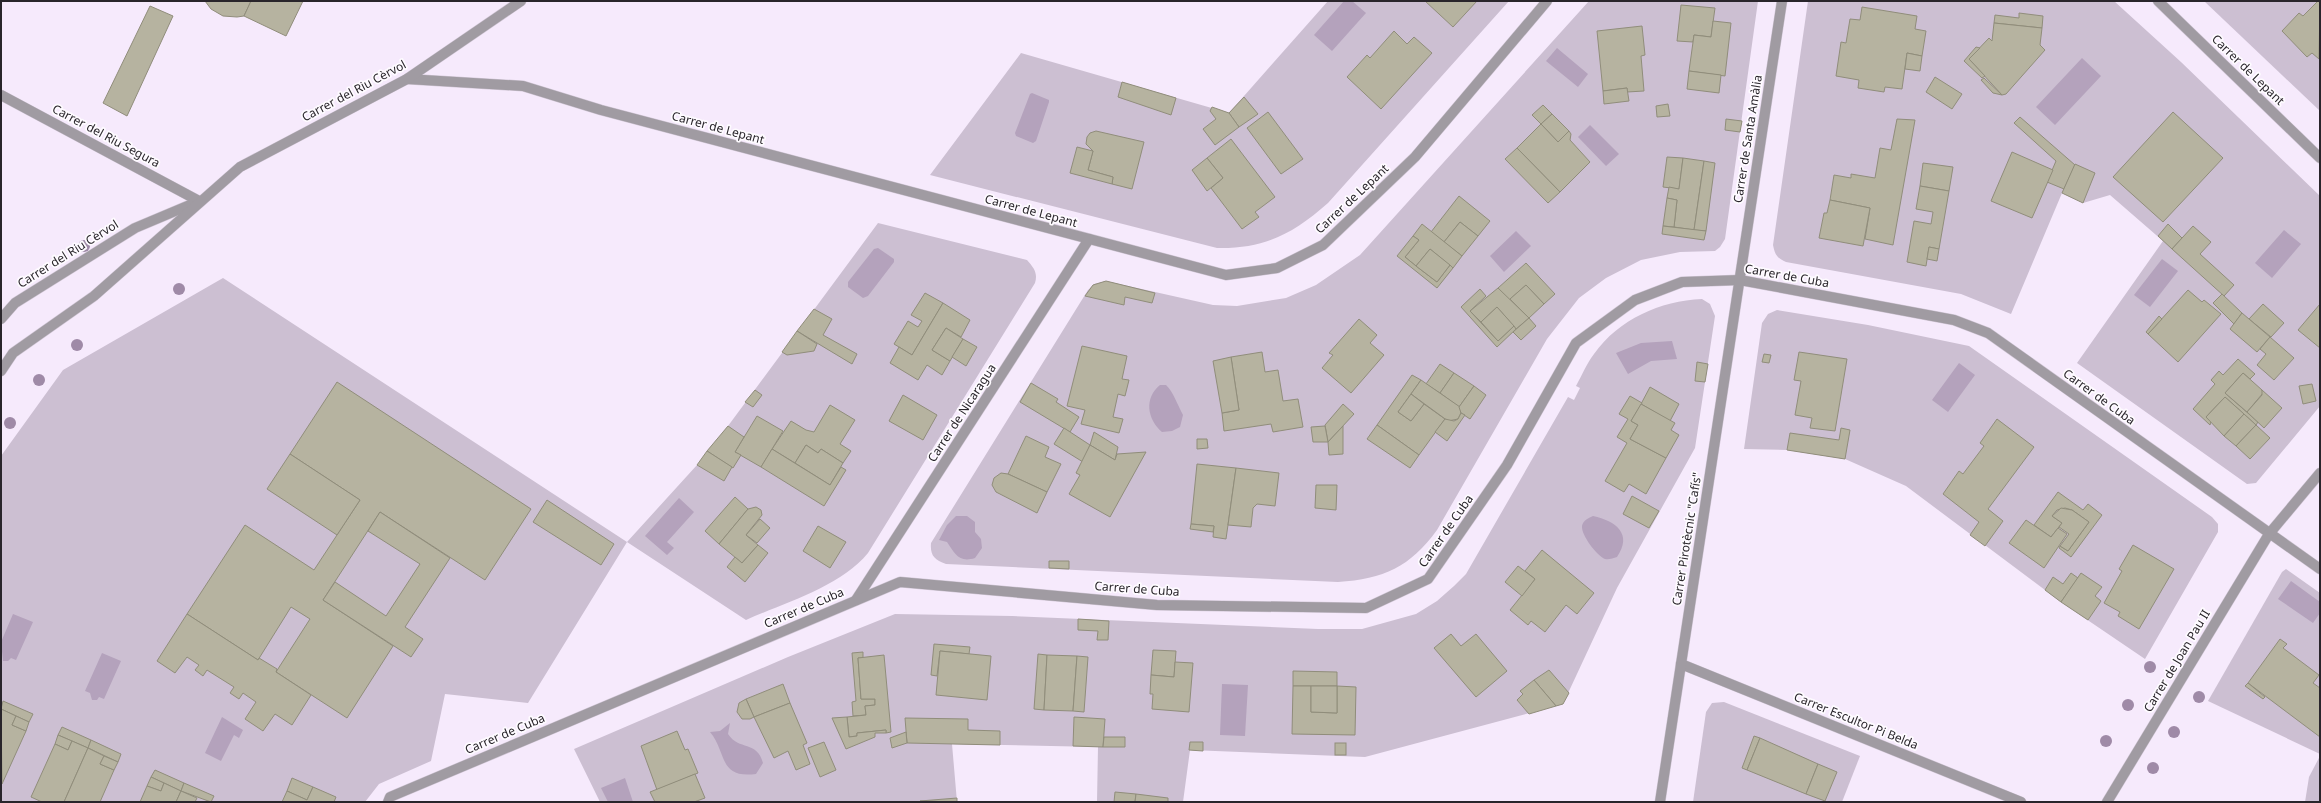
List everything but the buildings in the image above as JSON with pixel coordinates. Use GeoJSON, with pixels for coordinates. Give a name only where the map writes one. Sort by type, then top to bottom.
{"type":"FeatureCollection","features":[{"type":"Feature","properties":{"kind":"street","name":"Carrer del Riu Cèrvol"},"geometry":{"type":"LineString","coordinates":[[1,371],[14,353],[94,296],[199,201],[240,167],[407,78],[521,1]]}},
{"type":"Feature","properties":{"kind":"street","name":"Carrer de Lepant"},"geometry":{"type":"LineString","coordinates":[[407,78],[523,86],[601,110],[1226,275],[1277,268],[1323,245],[1415,157],[1547,1]]}},
{"type":"Feature","properties":{"kind":"street","name":"Carrer de Santa Amàlia"},"geometry":{"type":"LineString","coordinates":[[1740,280],[1782,1]]}},
{"type":"Feature","properties":{"kind":"street","name":"Carrer de Lepant"},"geometry":{"type":"LineString","coordinates":[[2158,1],[2320,158]]}},
{"type":"Feature","properties":{"kind":"street","name":"Carrer del Riu Segura"},"geometry":{"type":"LineString","coordinates":[[1,95],[199,201]]}},
{"type":"Feature","properties":{"kind":"street","name":"Carrer del Riu Cèrvol"},"geometry":{"type":"LineString","coordinates":[[1,319],[14,303],[134,228],[199,201]]}},
{"type":"Feature","properties":{"kind":"street","name":"Carrer de Nicaragua"},"geometry":{"type":"LineString","coordinates":[[855,601],[1089,239]]}},
{"type":"Feature","properties":{"kind":"street","name":"Carrer de Cuba"},"geometry":{"type":"LineString","coordinates":[[388,802],[390,797],[900,582],[1157,605],[1366,608],[1428,579],[1507,465],[1576,343],[1635,300],[1682,282],[1740,280],[1954,320],[1988,333],[2320,569]]}},
{"type":"Feature","properties":{"kind":"street","name":"Carrer Pirotècnic \"Cafís\""},"geometry":{"type":"LineString","coordinates":[[1660,802],[1740,280]]}},
{"type":"Feature","properties":{"kind":"street","name":"Carrer de Joan Pau II"},"geometry":{"type":"LineString","coordinates":[[2107,802],[2269,534],[2320,473]]}},
{"type":"Feature","properties":{"kind":"street","name":"Carrer Escultor Pi Belda"},"geometry":{"type":"LineString","coordinates":[[1681,664],[2021,802]]}},
{"type":"Feature","properties":{"kind":"shaded area"},"geometry":{"type":"Polygon","coordinates":[[[1328,1],[1509,1],[1328,203],[1302,223],[1277,238],[1249,246],[1217,248],[930,175],[1021,53],[1229,113],[1328,1]]]}},
{"type":"Feature","properties":{"kind":"shaded area"},"geometry":{"type":"Polygon","coordinates":[[[1344,1],[1352,1],[1366,13],[1332,51],[1314,35],[1344,1]]]}},
{"type":"Feature","properties":{"kind":"shaded area"},"geometry":{"type":"Polygon","coordinates":[[[1589,1],[1758,1],[1725,239],[1720,247],[1715,251],[1680,252],[1641,260],[1606,278],[1579,298],[1547,339],[1437,530],[1417,553],[1395,569],[1382,574],[1369,578],[1338,582],[946,564],[936,559],[931,551],[931,543],[1088,290],[1094,284],[1106,281],[1213,305],[1237,306],[1286,298],[1316,285],[1360,255],[1589,1]]]}},
{"type":"Feature","properties":{"kind":"shaded area"},"geometry":{"type":"Polygon","coordinates":[[[1808,1],[2114,1],[2181,62],[2320,196],[2320,406],[2256,483],[2247,484],[2077,363],[2163,241],[2110,195],[2083,203],[2062,193],[2011,314],[1961,294],[1786,262],[1778,258],[1773,245],[1808,1]]]}},
{"type":"Feature","properties":{"kind":"shaded area"},"geometry":{"type":"Polygon","coordinates":[[[2204,1],[2320,1],[2320,111],[2204,1]]]}},
{"type":"Feature","properties":{"kind":"shaded area"},"geometry":{"type":"Polygon","coordinates":[[[1557,48],[1588,74],[1578,87],[1546,61],[1557,48]]]}},
{"type":"Feature","properties":{"kind":"shaded area"},"geometry":{"type":"Polygon","coordinates":[[[2082,58],[2101,76],[2055,125],[2036,107],[2082,58]]]}},
{"type":"Feature","properties":{"kind":"shaded area"},"geometry":{"type":"Polygon","coordinates":[[[1032,93],[1049,100],[1036,141],[1033,143],[1016,136],[1015,133],[1030,94],[1032,93]]]}},
{"type":"Feature","properties":{"kind":"shaded area"},"geometry":{"type":"Polygon","coordinates":[[[1590,125],[1619,154],[1606,166],[1578,137],[1590,125]]]}},
{"type":"Feature","properties":{"kind":"shaded area"},"geometry":{"type":"Polygon","coordinates":[[[878,223],[1027,260],[1033,268],[1036,273],[1035,283],[868,553],[843,575],[795,600],[746,620],[627,542],[697,465],[728,426],[878,223]]]}},
{"type":"Feature","properties":{"kind":"shaded area"},"geometry":{"type":"Polygon","coordinates":[[[2284,230],[2301,244],[2272,278],[2255,263],[2284,230]]]}},
{"type":"Feature","properties":{"kind":"shaded area"},"geometry":{"type":"Polygon","coordinates":[[[1516,231],[1531,246],[1504,272],[1490,256],[1516,231]]]}},
{"type":"Feature","properties":{"kind":"shaded area"},"geometry":{"type":"Polygon","coordinates":[[[878,248],[894,259],[894,262],[868,296],[863,298],[848,287],[848,282],[874,249],[878,248]]]}},
{"type":"Feature","properties":{"kind":"shaded area"},"geometry":{"type":"Polygon","coordinates":[[[2162,259],[2178,271],[2150,307],[2134,295],[2162,259]]]}},
{"type":"Feature","properties":{"kind":"shaded area"},"geometry":{"type":"Polygon","coordinates":[[[223,278],[627,542],[528,703],[445,694],[431,761],[379,784],[365,802],[1,802],[1,456],[63,370],[223,278]]]}},
{"type":"Feature","properties":{"kind":"shaded area"},"geometry":{"type":"Polygon","coordinates":[[[1702,299],[1710,304],[1715,316],[1695,448],[1617,588],[1563,704],[1365,757],[1190,750],[1183,802],[1097,802],[1098,747],[952,744],[957,802],[600,802],[574,749],[788,657],[895,614],[1012,616],[1318,629],[1362,629],[1416,614],[1437,601],[1466,574],[1568,397],[1574,400],[1580,388],[1576,386],[1591,358],[1604,342],[1628,322],[1642,314],[1671,304],[1702,299]]]}},
{"type":"Feature","properties":{"kind":"shaded area"},"geometry":{"type":"Polygon","coordinates":[[[1777,310],[1868,325],[1969,346],[2212,517],[2218,524],[2218,532],[2145,659],[2061,602],[1906,486],[1845,459],[1787,450],[1744,449],[1762,323],[1768,314],[1777,310]]]}},
{"type":"Feature","properties":{"kind":"shaded area"},"geometry":{"type":"Polygon","coordinates":[[[1672,341],[1677,359],[1651,361],[1628,374],[1616,353],[1641,343],[1672,341]]]}},
{"type":"Feature","properties":{"kind":"shaded area"},"geometry":{"type":"Polygon","coordinates":[[[1959,363],[1975,375],[1948,412],[1932,400],[1959,363]]]}},
{"type":"Feature","properties":{"kind":"shaded area"},"geometry":{"type":"Polygon","coordinates":[[[1160,385],[1166,385],[1169,388],[1183,415],[1180,427],[1172,431],[1162,432],[1157,427],[1153,421],[1149,408],[1151,396],[1160,385]]]}},
{"type":"Feature","properties":{"kind":"shaded area"},"geometry":{"type":"Polygon","coordinates":[[[679,498],[694,512],[667,542],[674,548],[667,555],[645,536],[679,498]]]}},
{"type":"Feature","properties":{"kind":"shaded area"},"geometry":{"type":"Polygon","coordinates":[[[956,516],[967,516],[975,522],[975,532],[981,539],[982,548],[975,558],[961,558],[955,554],[947,542],[939,540],[947,525],[956,516]]]}},
{"type":"Feature","properties":{"kind":"shaded area"},"geometry":{"type":"Polygon","coordinates":[[[1593,516],[1609,521],[1620,530],[1623,535],[1622,549],[1617,557],[1605,559],[1602,557],[1594,550],[1584,535],[1582,526],[1588,518],[1593,516]]]}},
{"type":"Feature","properties":{"kind":"shaded area"},"geometry":{"type":"Polygon","coordinates":[[[2286,569],[2320,593],[2320,754],[2208,701],[2282,572],[2286,569]]]}},
{"type":"Feature","properties":{"kind":"shaded area"},"geometry":{"type":"Polygon","coordinates":[[[2291,581],[2320,602],[2320,613],[2313,623],[2278,599],[2291,581]]]}},
{"type":"Feature","properties":{"kind":"shaded area"},"geometry":{"type":"Polygon","coordinates":[[[13,614],[33,622],[16,660],[11,658],[8,661],[3,661],[1,642],[13,614]]]}},
{"type":"Feature","properties":{"kind":"shaded area"},"geometry":{"type":"Polygon","coordinates":[[[102,653],[121,661],[104,699],[99,697],[97,700],[92,700],[90,693],[85,691],[102,653]]]}},
{"type":"Feature","properties":{"kind":"shaded area"},"geometry":{"type":"Polygon","coordinates":[[[1222,684],[1248,685],[1245,736],[1220,735],[1222,684]]]}},
{"type":"Feature","properties":{"kind":"shaded area"},"geometry":{"type":"Polygon","coordinates":[[[1724,702],[1860,756],[1842,802],[1693,802],[1706,712],[1712,703],[1724,702]]]}},
{"type":"Feature","properties":{"kind":"shaded area"},"geometry":{"type":"Polygon","coordinates":[[[222,717],[243,730],[239,738],[234,735],[221,761],[205,753],[222,717]]]}},
{"type":"Feature","properties":{"kind":"shaded area"},"geometry":{"type":"Polygon","coordinates":[[[730,723],[728,734],[732,739],[757,751],[760,756],[763,763],[756,774],[735,772],[729,768],[725,762],[710,732],[720,731],[730,723]]]}},
{"type":"Feature","properties":{"kind":"shaded area"},"geometry":{"type":"Polygon","coordinates":[[[2320,756],[2320,802],[2305,802],[2309,777],[2320,756]]]}},
{"type":"Feature","properties":{"kind":"shaded area"},"geometry":{"type":"Polygon","coordinates":[[[625,778],[633,802],[608,802],[601,788],[625,778]]]}}]}
